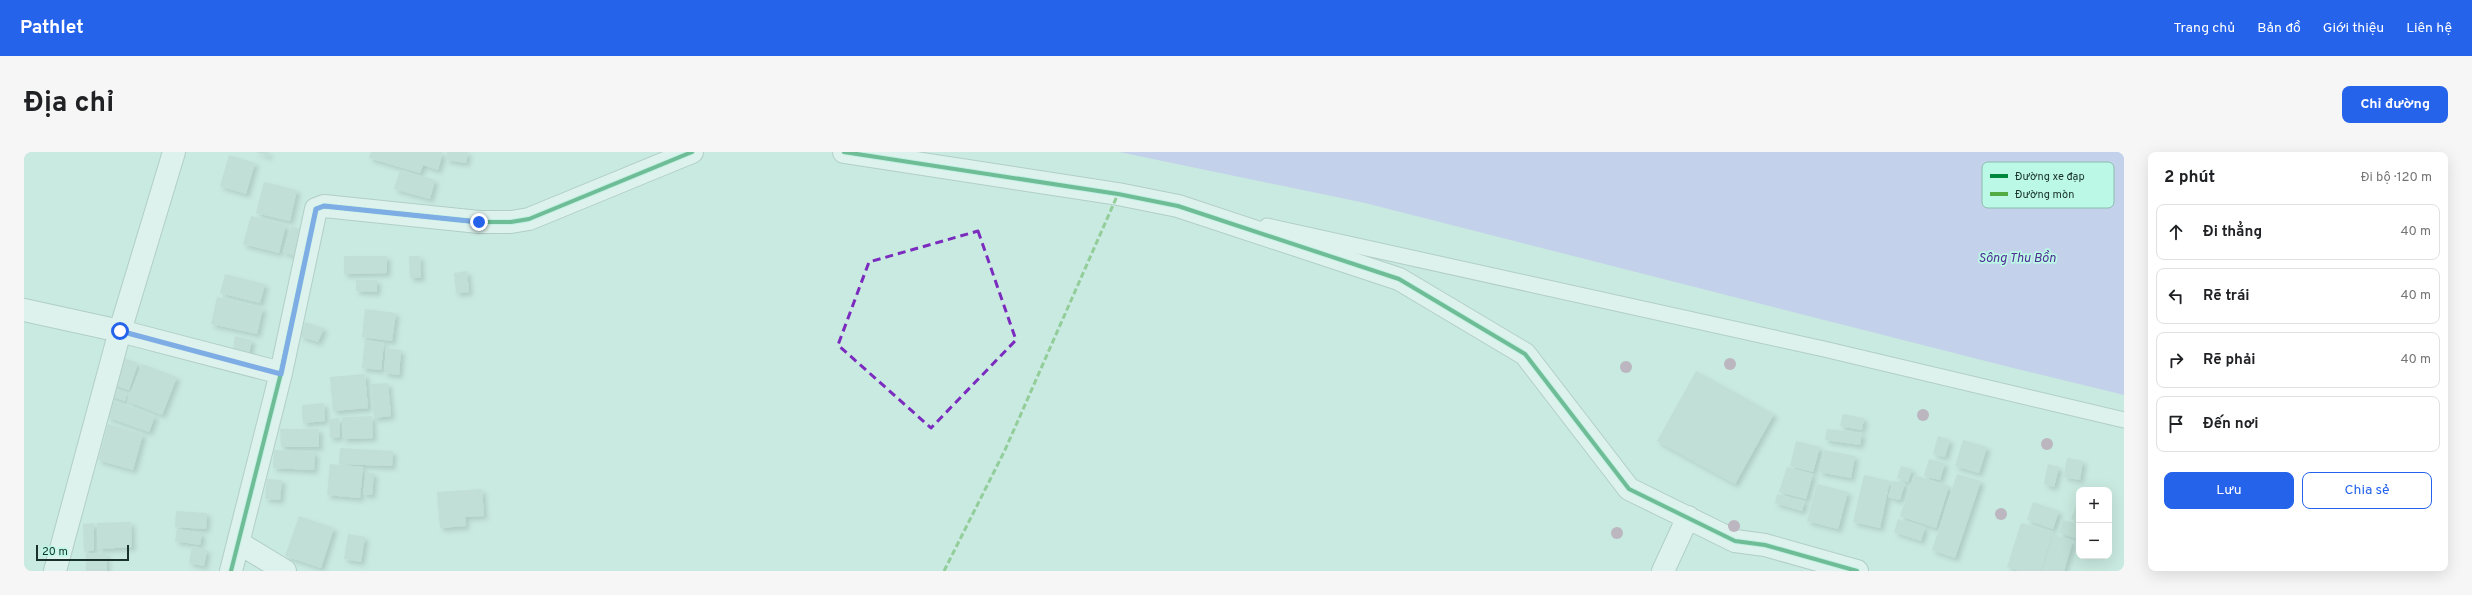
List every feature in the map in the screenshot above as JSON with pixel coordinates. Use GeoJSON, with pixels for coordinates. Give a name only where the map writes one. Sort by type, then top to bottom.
{"type":"FeatureCollection","features":[{"type":"Feature","properties":{"kind":"street"},"geometry":{"type":"LineString","coordinates":[[55,571],[120,331],[174,152]]}},
{"type":"Feature","properties":{"kind":"street"},"geometry":{"type":"LineString","coordinates":[[231,571],[281,374],[316,209],[324,206],[479,222],[511,222],[529,219],[692,152]]}},
{"type":"Feature","properties":{"kind":"street"},"geometry":{"type":"LineString","coordinates":[[844,152],[1118,194],[1178,206],[1399,279],[1524,354],[1629,490],[1688,517],[1735,542],[1765,544],[1857,571]]}},
{"type":"Feature","properties":{"kind":"street"},"geometry":{"type":"LineString","coordinates":[[24,310],[120,331],[281,374]]}},
{"type":"Feature","properties":{"kind":"street"},"geometry":{"type":"LineString","coordinates":[[1663,571],[1688,517]]}},
{"type":"Feature","properties":{"kind":"street"},"geometry":{"type":"LineString","coordinates":[[239,543],[285,571]]}},
{"type":"Feature","properties":{"kind":"lane"},"geometry":{"type":"LineString","coordinates":[[1178,206],[1816,347],[2124,420]]}},
{"type":"Feature","properties":{"kind":"highlighted area"},"geometry":{"type":"Polygon","coordinates":[[[978,231],[1016,340],[931,428],[838,345],[869,262],[978,231]]]}},
{"type":"Feature","properties":{"kind":"water","name":"Sông Thu Bồn"},"geometry":{"type":"Polygon","coordinates":[[[1119,152],[2124,152],[2124,395],[2013,368],[1365,203],[1119,152]]]}},
{"type":"Feature","properties":{"kind":"building"},"geometry":{"type":"Polygon","coordinates":[[[255,152],[269,152],[268,156],[255,152]]]}},
{"type":"Feature","properties":{"kind":"building"},"geometry":{"type":"Polygon","coordinates":[[[371,152],[443,152],[438,170],[423,165],[420,173],[369,158],[371,152]]]}},
{"type":"Feature","properties":{"kind":"building"},"geometry":{"type":"Polygon","coordinates":[[[447,152],[468,152],[466,163],[446,160],[447,152]]]}},
{"type":"Feature","properties":{"kind":"building"},"geometry":{"type":"Polygon","coordinates":[[[229,155],[255,163],[246,194],[220,186],[229,155]]]}},
{"type":"Feature","properties":{"kind":"building"},"geometry":{"type":"Polygon","coordinates":[[[400,170],[435,180],[430,199],[394,189],[400,170]]]}},
{"type":"Feature","properties":{"kind":"building"},"geometry":{"type":"Polygon","coordinates":[[[264,182],[297,190],[290,221],[256,213],[264,182]]]}},
{"type":"Feature","properties":{"kind":"building"},"geometry":{"type":"Polygon","coordinates":[[[251,216],[286,225],[279,253],[243,244],[251,216]]]}},
{"type":"Feature","properties":{"kind":"building"},"geometry":{"type":"Polygon","coordinates":[[[292,226],[308,232],[298,257],[283,252],[292,226]]]}},
{"type":"Feature","properties":{"kind":"building"},"geometry":{"type":"Polygon","coordinates":[[[344,256],[387,256],[387,273],[344,274],[344,256]]]}},
{"type":"Feature","properties":{"kind":"building"},"geometry":{"type":"Polygon","coordinates":[[[409,256],[420,256],[421,278],[410,278],[409,256]]]}},
{"type":"Feature","properties":{"kind":"building"},"geometry":{"type":"Polygon","coordinates":[[[467,271],[469,292],[456,293],[454,273],[467,271]]]}},
{"type":"Feature","properties":{"kind":"building"},"geometry":{"type":"Polygon","coordinates":[[[225,274],[265,284],[260,303],[220,293],[225,274]]]}},
{"type":"Feature","properties":{"kind":"building"},"geometry":{"type":"Polygon","coordinates":[[[356,280],[377,280],[377,292],[356,291],[356,280]]]}},
{"type":"Feature","properties":{"kind":"building"},"geometry":{"type":"Polygon","coordinates":[[[217,297],[263,308],[257,334],[211,324],[217,297]]]}},
{"type":"Feature","properties":{"kind":"building"},"geometry":{"type":"Polygon","coordinates":[[[365,309],[396,313],[392,341],[362,337],[365,309]]]}},
{"type":"Feature","properties":{"kind":"building"},"geometry":{"type":"Polygon","coordinates":[[[305,322],[324,328],[318,342],[300,336],[305,322]]]}},
{"type":"Feature","properties":{"kind":"building"},"geometry":{"type":"Polygon","coordinates":[[[235,336],[252,340],[249,354],[233,350],[235,336]]]}},
{"type":"Feature","properties":{"kind":"building"},"geometry":{"type":"Polygon","coordinates":[[[365,340],[384,343],[381,370],[362,368],[365,340]]]}},
{"type":"Feature","properties":{"kind":"building"},"geometry":{"type":"Polygon","coordinates":[[[386,348],[401,350],[399,375],[384,373],[386,348]]]}},
{"type":"Feature","properties":{"kind":"building"},"geometry":{"type":"Polygon","coordinates":[[[121,357],[138,363],[129,390],[111,384],[121,357]]]}},
{"type":"Feature","properties":{"kind":"building"},"geometry":{"type":"Polygon","coordinates":[[[142,364],[177,377],[162,415],[127,401],[142,364]]]}},
{"type":"Feature","properties":{"kind":"building"},"geometry":{"type":"Polygon","coordinates":[[[1696,371],[1774,414],[1735,484],[1657,441],[1696,371]]]}},
{"type":"Feature","properties":{"kind":"building"},"geometry":{"type":"Polygon","coordinates":[[[365,374],[368,408],[333,411],[330,377],[365,374]]]}},
{"type":"Feature","properties":{"kind":"building"},"geometry":{"type":"Polygon","coordinates":[[[388,383],[391,416],[374,418],[371,384],[388,383]]]}},
{"type":"Feature","properties":{"kind":"building"},"geometry":{"type":"Polygon","coordinates":[[[109,387],[127,393],[125,401],[107,395],[109,387]]]}},
{"type":"Feature","properties":{"kind":"building"},"geometry":{"type":"Polygon","coordinates":[[[113,401],[155,416],[149,432],[107,417],[113,401]]]}},
{"type":"Feature","properties":{"kind":"building"},"geometry":{"type":"Polygon","coordinates":[[[324,403],[325,421],[303,423],[302,405],[324,403]]]}},
{"type":"Feature","properties":{"kind":"building"},"geometry":{"type":"Polygon","coordinates":[[[1843,414],[1864,418],[1862,430],[1840,426],[1843,414]]]}},
{"type":"Feature","properties":{"kind":"building"},"geometry":{"type":"Polygon","coordinates":[[[372,416],[373,438],[343,439],[342,417],[372,416]]]}},
{"type":"Feature","properties":{"kind":"building"},"geometry":{"type":"Polygon","coordinates":[[[339,418],[340,437],[330,438],[329,419],[339,418]]]}},
{"type":"Feature","properties":{"kind":"building"},"geometry":{"type":"Polygon","coordinates":[[[108,424],[143,434],[133,470],[98,460],[108,424]]]}},
{"type":"Feature","properties":{"kind":"building"},"geometry":{"type":"Polygon","coordinates":[[[280,429],[319,429],[319,447],[281,447],[280,429]]]}},
{"type":"Feature","properties":{"kind":"building"},"geometry":{"type":"Polygon","coordinates":[[[1827,429],[1862,433],[1860,445],[1825,440],[1827,429]]]}},
{"type":"Feature","properties":{"kind":"building"},"geometry":{"type":"Polygon","coordinates":[[[1938,436],[1950,440],[1945,457],[1933,454],[1938,436]]]}},
{"type":"Feature","properties":{"kind":"building"},"geometry":{"type":"Polygon","coordinates":[[[1963,440],[1987,447],[1979,473],[1955,466],[1963,440]]]}},
{"type":"Feature","properties":{"kind":"building"},"geometry":{"type":"Polygon","coordinates":[[[1796,441],[1820,447],[1813,472],[1790,466],[1796,441]]]}},
{"type":"Feature","properties":{"kind":"building"},"geometry":{"type":"Polygon","coordinates":[[[340,448],[393,451],[392,466],[339,464],[340,448]]]}},
{"type":"Feature","properties":{"kind":"building"},"geometry":{"type":"Polygon","coordinates":[[[274,450],[315,452],[314,470],[273,468],[274,450]]]}},
{"type":"Feature","properties":{"kind":"building"},"geometry":{"type":"Polygon","coordinates":[[[1824,450],[1855,456],[1851,478],[1819,472],[1824,450]]]}},
{"type":"Feature","properties":{"kind":"building"},"geometry":{"type":"Polygon","coordinates":[[[2067,458],[2083,461],[2080,480],[2064,477],[2067,458]]]}},
{"type":"Feature","properties":{"kind":"building"},"geometry":{"type":"Polygon","coordinates":[[[1929,459],[1945,463],[1940,480],[1924,476],[1929,459]]]}},
{"type":"Feature","properties":{"kind":"building"},"geometry":{"type":"Polygon","coordinates":[[[330,464],[363,467],[360,498],[327,495],[330,464]]]}},
{"type":"Feature","properties":{"kind":"building"},"geometry":{"type":"Polygon","coordinates":[[[2048,464],[2059,467],[2054,487],[2044,484],[2048,464]]]}},
{"type":"Feature","properties":{"kind":"building"},"geometry":{"type":"Polygon","coordinates":[[[1901,466],[1912,469],[1908,482],[1897,478],[1901,466]]]}},
{"type":"Feature","properties":{"kind":"building"},"geometry":{"type":"Polygon","coordinates":[[[1787,467],[1813,474],[1806,499],[1779,492],[1787,467]]]}},
{"type":"Feature","properties":{"kind":"building"},"geometry":{"type":"Polygon","coordinates":[[[366,472],[374,473],[372,495],[363,494],[366,472]]]}},
{"type":"Feature","properties":{"kind":"building"},"geometry":{"type":"Polygon","coordinates":[[[1957,474],[1981,481],[1955,558],[1932,550],[1957,474]]]}},
{"type":"Feature","properties":{"kind":"building"},"geometry":{"type":"Polygon","coordinates":[[[1864,475],[1890,481],[1880,528],[1853,522],[1864,475]]]}},
{"type":"Feature","properties":{"kind":"building"},"geometry":{"type":"Polygon","coordinates":[[[1914,475],[1949,486],[1936,528],[1900,516],[1914,475]]]}},
{"type":"Feature","properties":{"kind":"building"},"geometry":{"type":"Polygon","coordinates":[[[267,479],[282,480],[280,500],[265,499],[267,479]]]}},
{"type":"Feature","properties":{"kind":"building"},"geometry":{"type":"Polygon","coordinates":[[[1893,481],[1905,483],[1900,500],[1888,497],[1893,481]]]}},
{"type":"Feature","properties":{"kind":"building"},"geometry":{"type":"Polygon","coordinates":[[[1817,484],[1848,492],[1838,529],[1807,521],[1817,484]]]}},
{"type":"Feature","properties":{"kind":"building"},"geometry":{"type":"Polygon","coordinates":[[[482,489],[484,516],[465,517],[466,526],[440,528],[437,492],[482,489]]]}},
{"type":"Feature","properties":{"kind":"building"},"geometry":{"type":"Polygon","coordinates":[[[1777,494],[1805,501],[1802,511],[1775,503],[1777,494]]]}},
{"type":"Feature","properties":{"kind":"building"},"geometry":{"type":"Polygon","coordinates":[[[2033,502],[2059,511],[2053,529],[2027,520],[2033,502]]]}},
{"type":"Feature","properties":{"kind":"building"},"geometry":{"type":"Polygon","coordinates":[[[2076,506],[2076,521],[2071,519],[2076,506]]]}},
{"type":"Feature","properties":{"kind":"building"},"geometry":{"type":"Polygon","coordinates":[[[176,511],[207,513],[206,529],[175,527],[176,511]]]}},
{"type":"Feature","properties":{"kind":"building"},"geometry":{"type":"Polygon","coordinates":[[[299,516],[334,528],[321,568],[285,556],[299,516]]]}},
{"type":"Feature","properties":{"kind":"building"},"geometry":{"type":"Polygon","coordinates":[[[1898,519],[1925,527],[1921,541],[1894,532],[1898,519]]]}},
{"type":"Feature","properties":{"kind":"building"},"geometry":{"type":"Polygon","coordinates":[[[2063,520],[2076,524],[2076,538],[2059,533],[2063,520]]]}},
{"type":"Feature","properties":{"kind":"building"},"geometry":{"type":"Polygon","coordinates":[[[131,522],[132,547],[98,549],[97,523],[131,522]]]}},
{"type":"Feature","properties":{"kind":"building"},"geometry":{"type":"Polygon","coordinates":[[[94,523],[94,550],[84,551],[83,524],[94,523]]]}},
{"type":"Feature","properties":{"kind":"building"},"geometry":{"type":"Polygon","coordinates":[[[2021,523],[2053,532],[2041,571],[2020,571],[2007,567],[2021,523]]]}},
{"type":"Feature","properties":{"kind":"building"},"geometry":{"type":"Polygon","coordinates":[[[177,529],[202,533],[200,545],[175,541],[177,529]]]}},
{"type":"Feature","properties":{"kind":"building"},"geometry":{"type":"Polygon","coordinates":[[[348,534],[365,537],[361,562],[344,559],[348,534]]]}},
{"type":"Feature","properties":{"kind":"building"},"geometry":{"type":"Polygon","coordinates":[[[2053,535],[2073,541],[2064,571],[2042,571],[2053,535]]]}},
{"type":"Feature","properties":{"kind":"building"},"geometry":{"type":"Polygon","coordinates":[[[192,546],[207,550],[204,566],[189,563],[192,546]]]}},
{"type":"Feature","properties":{"kind":"building"},"geometry":{"type":"Polygon","coordinates":[[[106,553],[107,571],[86,571],[86,554],[106,553]]]}},
{"type":"Feature","properties":{"kind":"marked path"},"geometry":{"type":"LineString","coordinates":[[944,571],[1005,450],[1118,194]]}},
{"type":"Feature","properties":{"kind":"cycle path"},"geometry":{"type":"LineString","coordinates":[[231,571],[281,373],[316,209],[324,206],[479,222],[511,222],[529,219],[692,152]]}},
{"type":"Feature","properties":{"kind":"cycle path"},"geometry":{"type":"LineString","coordinates":[[844,152],[1118,194],[1178,206],[1399,279],[1525,354],[1629,489],[1735,541],[1765,545],[1857,571]]}},
{"type":"Feature","properties":{"kind":"route"},"geometry":{"type":"LineString","coordinates":[[120,331],[281,374],[316,209],[324,206],[479,222]]}}]}
